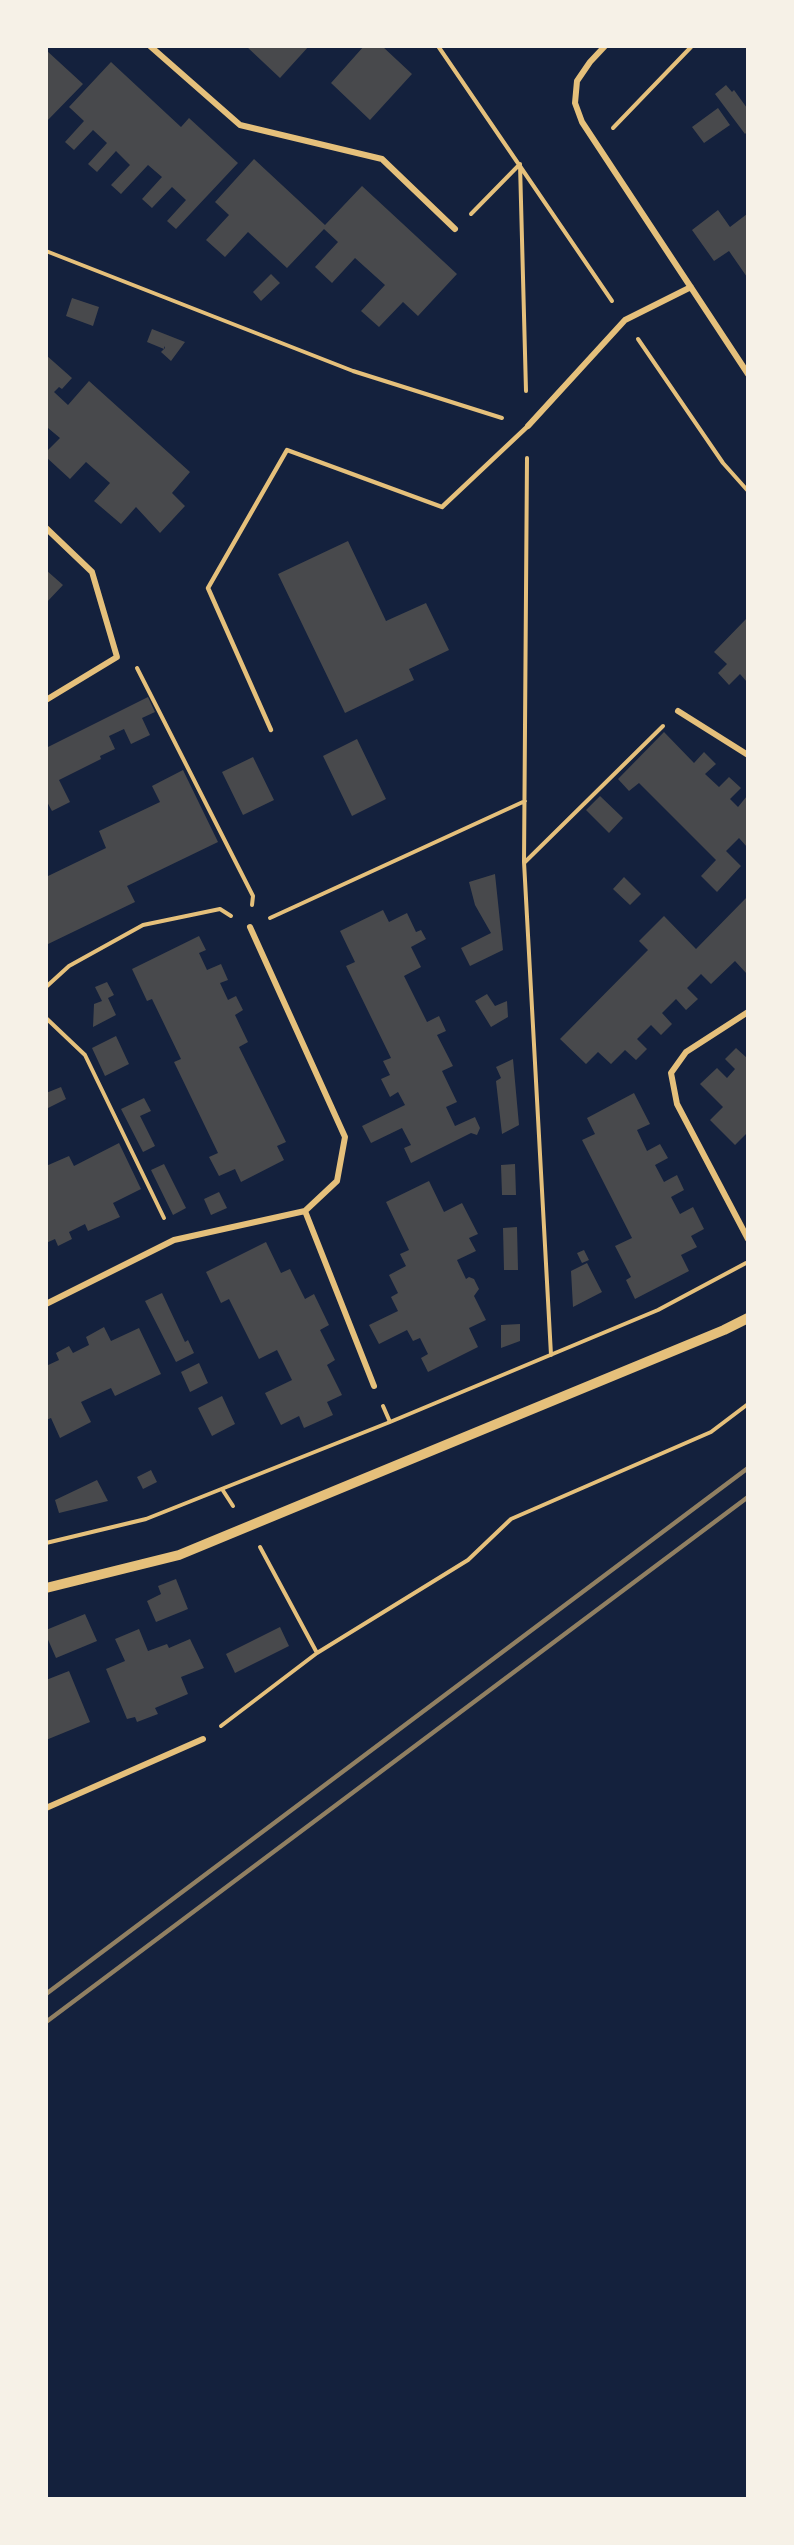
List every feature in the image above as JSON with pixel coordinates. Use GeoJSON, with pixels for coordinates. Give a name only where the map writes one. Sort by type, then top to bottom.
{"type":"FeatureCollection","features":[{"type":"Feature","properties":{"kind":"street"},"geometry":{"type":"LineString","coordinates":[[150,46],[240,125],[382,159],[455,229]]}},
{"type":"Feature","properties":{"kind":"street"},"geometry":{"type":"LineString","coordinates":[[605,46],[577,81],[575,103],[582,122],[617,172],[747,374]]}},
{"type":"Feature","properties":{"kind":"street"},"geometry":{"type":"LineString","coordinates":[[528,426],[625,320],[691,287]]}},
{"type":"Feature","properties":{"kind":"street"},"geometry":{"type":"LineString","coordinates":[[46,528],[92,572],[117,657],[46,700]]}},
{"type":"Feature","properties":{"kind":"street"},"geometry":{"type":"LineString","coordinates":[[678,711],[747,755]]}},
{"type":"Feature","properties":{"kind":"street"},"geometry":{"type":"LineString","coordinates":[[46,1304],[174,1240],[306,1211],[337,1181],[345,1137],[250,927]]}},
{"type":"Feature","properties":{"kind":"street"},"geometry":{"type":"LineString","coordinates":[[747,1012],[686,1052],[671,1073],[677,1104],[747,1239]]}},
{"type":"Feature","properties":{"kind":"street"},"geometry":{"type":"LineString","coordinates":[[306,1211],[374,1386]]}},
{"type":"Feature","properties":{"kind":"street"},"geometry":{"type":"LineString","coordinates":[[46,1588],[178,1555],[249,1528],[724,1330],[747,1318]]}},
{"type":"Feature","properties":{"kind":"street"},"geometry":{"type":"LineString","coordinates":[[46,1808],[203,1739]]}},
{"type":"Feature","properties":{"kind":"lane"},"geometry":{"type":"LineString","coordinates":[[271,730],[208,588],[287,450],[442,507],[528,426]]}},
{"type":"Feature","properties":{"kind":"path"},"geometry":{"type":"LineString","coordinates":[[438,46],[723,463],[747,491]]}},
{"type":"Feature","properties":{"kind":"path"},"geometry":{"type":"LineString","coordinates":[[597,145],[692,46]]}},
{"type":"Feature","properties":{"kind":"path"},"geometry":{"type":"LineString","coordinates":[[455,229],[520,164]]}},
{"type":"Feature","properties":{"kind":"path"},"geometry":{"type":"LineString","coordinates":[[520,164],[528,426],[524,862],[551,1355]]}},
{"type":"Feature","properties":{"kind":"path"},"geometry":{"type":"LineString","coordinates":[[46,250],[353,371],[528,426]]}},
{"type":"Feature","properties":{"kind":"path"},"geometry":{"type":"LineString","coordinates":[[117,657],[137,668],[253,896],[250,927]]}},
{"type":"Feature","properties":{"kind":"path"},"geometry":{"type":"LineString","coordinates":[[524,862],[678,711]]}},
{"type":"Feature","properties":{"kind":"path"},"geometry":{"type":"LineString","coordinates":[[250,927],[525,801]]}},
{"type":"Feature","properties":{"kind":"path"},"geometry":{"type":"LineString","coordinates":[[46,987],[69,966],[143,925],[220,909],[250,927]]}},
{"type":"Feature","properties":{"kind":"path"},"geometry":{"type":"LineString","coordinates":[[46,1018],[85,1055],[174,1240]]}},
{"type":"Feature","properties":{"kind":"path"},"geometry":{"type":"LineString","coordinates":[[46,1543],[146,1519],[222,1489],[658,1310],[747,1263]]}},
{"type":"Feature","properties":{"kind":"path"},"geometry":{"type":"LineString","coordinates":[[203,1739],[317,1653],[468,1560],[512,1519],[711,1432],[747,1404]]}},
{"type":"Feature","properties":{"kind":"path"},"geometry":{"type":"LineString","coordinates":[[222,1489],[249,1528],[292,1603],[317,1653]]}},
{"type":"Feature","properties":{"kind":"building"},"geometry":{"type":"Polygon","coordinates":[[[246,46],[309,46],[280,78],[246,46]]]}},
{"type":"Feature","properties":{"kind":"building"},"geometry":{"type":"Polygon","coordinates":[[[364,46],[382,46],[412,74],[370,120],[331,83],[364,46]]]}},
{"type":"Feature","properties":{"kind":"building"},"geometry":{"type":"Polygon","coordinates":[[[46,50],[83,84],[46,122],[46,50]]]}},
{"type":"Feature","properties":{"kind":"building"},"geometry":{"type":"Polygon","coordinates":[[[111,62],[181,127],[189,118],[238,163],[176,229],[167,221],[186,200],[172,187],[152,208],[142,199],[162,177],[148,165],[121,194],[111,185],[130,165],[116,151],[97,172],[88,164],[107,143],[93,130],[74,150],[65,142],[84,121],[69,107],[111,62]]]}},
{"type":"Feature","properties":{"kind":"building"},"geometry":{"type":"Polygon","coordinates":[[[726,85],[732,92],[734,90],[747,108],[747,132],[745,134],[715,94],[726,85]]]}},
{"type":"Feature","properties":{"kind":"building"},"geometry":{"type":"Polygon","coordinates":[[[718,108],[730,125],[704,143],[692,127],[718,108]]]}},
{"type":"Feature","properties":{"kind":"building"},"geometry":{"type":"Polygon","coordinates":[[[254,159],[325,225],[362,186],[457,274],[418,316],[403,302],[379,327],[361,311],[385,285],[355,258],[332,283],[315,267],[338,242],[324,229],[287,268],[248,232],[225,257],[206,240],[229,215],[215,202],[254,159]]]}},
{"type":"Feature","properties":{"kind":"building"},"geometry":{"type":"Polygon","coordinates":[[[718,210],[730,227],[747,214],[747,277],[729,251],[714,261],[692,230],[718,210]]]}},
{"type":"Feature","properties":{"kind":"building"},"geometry":{"type":"Polygon","coordinates":[[[271,274],[280,283],[261,301],[253,292],[271,274]]]}},
{"type":"Feature","properties":{"kind":"building"},"geometry":{"type":"Polygon","coordinates":[[[72,298],[99,307],[93,326],[66,316],[72,298]]]}},
{"type":"Feature","properties":{"kind":"building"},"geometry":{"type":"Polygon","coordinates":[[[152,329],[185,342],[171,361],[161,352],[164,349],[147,342],[152,329]]]}},
{"type":"Feature","properties":{"kind":"building"},"geometry":{"type":"Polygon","coordinates":[[[46,355],[72,378],[62,389],[59,387],[54,392],[68,405],[89,381],[190,472],[172,493],[185,506],[160,533],[136,507],[121,524],[94,501],[110,483],[86,462],[70,479],[46,457],[46,452],[60,438],[48,428],[46,430],[46,355]]]}},
{"type":"Feature","properties":{"kind":"building"},"geometry":{"type":"Polygon","coordinates":[[[348,541],[386,621],[426,603],[449,650],[409,669],[414,680],[345,713],[278,574],[348,541]]]}},
{"type":"Feature","properties":{"kind":"building"},"geometry":{"type":"Polygon","coordinates":[[[46,570],[63,585],[46,603],[46,570]]]}},
{"type":"Feature","properties":{"kind":"building"},"geometry":{"type":"Polygon","coordinates":[[[747,618],[747,682],[740,674],[729,685],[718,673],[727,664],[714,652],[747,618]]]}},
{"type":"Feature","properties":{"kind":"building"},"geometry":{"type":"Polygon","coordinates":[[[148,697],[155,712],[142,718],[150,735],[131,744],[124,729],[109,736],[115,749],[100,756],[101,759],[59,780],[70,802],[52,811],[46,800],[46,748],[148,697]]]}},
{"type":"Feature","properties":{"kind":"building"},"geometry":{"type":"Polygon","coordinates":[[[664,732],[694,763],[704,752],[716,764],[705,774],[719,787],[729,777],[741,788],[730,799],[738,807],[747,796],[747,847],[739,838],[726,851],[741,866],[717,892],[701,876],[716,860],[639,783],[629,791],[618,779],[664,732]]]}},
{"type":"Feature","properties":{"kind":"building"},"geometry":{"type":"Polygon","coordinates":[[[357,739],[386,799],[352,816],[323,756],[357,739]]]}},
{"type":"Feature","properties":{"kind":"building"},"geometry":{"type":"Polygon","coordinates":[[[253,757],[274,800],[243,815],[222,772],[253,757]]]}},
{"type":"Feature","properties":{"kind":"building"},"geometry":{"type":"Polygon","coordinates":[[[183,770],[218,842],[127,886],[135,902],[46,945],[46,877],[106,848],[99,831],[160,802],[152,786],[183,770]]]}},
{"type":"Feature","properties":{"kind":"building"},"geometry":{"type":"Polygon","coordinates":[[[600,796],[623,818],[609,833],[586,810],[600,796]]]}},
{"type":"Feature","properties":{"kind":"building"},"geometry":{"type":"Polygon","coordinates":[[[495,874],[503,950],[470,966],[461,948],[491,933],[475,905],[469,882],[495,874]]]}},
{"type":"Feature","properties":{"kind":"building"},"geometry":{"type":"Polygon","coordinates":[[[624,877],[641,894],[630,905],[613,889],[624,877]]]}},
{"type":"Feature","properties":{"kind":"building"},"geometry":{"type":"Polygon","coordinates":[[[747,897],[747,974],[735,961],[711,984],[701,974],[687,988],[698,999],[686,1010],[676,999],[662,1013],[672,1024],[661,1035],[651,1025],[637,1039],[647,1049],[636,1060],[625,1050],[611,1064],[598,1052],[586,1064],[560,1039],[648,950],[639,941],[664,916],[696,949],[747,897]]]}},
{"type":"Feature","properties":{"kind":"building"},"geometry":{"type":"Polygon","coordinates":[[[383,910],[389,922],[407,913],[416,932],[421,930],[426,939],[411,947],[421,967],[404,976],[427,1022],[439,1016],[446,1031],[437,1035],[453,1066],[442,1071],[457,1102],[446,1107],[455,1126],[475,1117],[480,1128],[477,1135],[471,1133],[411,1163],[404,1148],[411,1145],[402,1128],[371,1143],[362,1126],[405,1105],[398,1092],[390,1097],[381,1079],[390,1075],[383,1061],[391,1058],[346,966],[355,962],[340,931],[383,910]]]}},
{"type":"Feature","properties":{"kind":"building"},"geometry":{"type":"Polygon","coordinates":[[[199,936],[206,950],[199,953],[207,970],[221,964],[228,980],[220,983],[228,1000],[236,996],[243,1010],[235,1015],[248,1042],[239,1047],[286,1142],[277,1146],[284,1160],[241,1182],[235,1169],[219,1176],[209,1157],[218,1153],[174,1062],[181,1059],[152,999],[147,1001],[132,969],[199,936]]]}},
{"type":"Feature","properties":{"kind":"building"},"geometry":{"type":"Polygon","coordinates":[[[107,982],[114,995],[108,998],[116,1015],[93,1027],[94,1004],[102,1001],[95,987],[107,982]]]}},
{"type":"Feature","properties":{"kind":"building"},"geometry":{"type":"Polygon","coordinates":[[[487,994],[495,1006],[507,1001],[508,1017],[491,1027],[475,1001],[487,994]]]}},
{"type":"Feature","properties":{"kind":"building"},"geometry":{"type":"Polygon","coordinates":[[[116,1036],[129,1064],[105,1076],[92,1048],[116,1036]]]}},
{"type":"Feature","properties":{"kind":"building"},"geometry":{"type":"Polygon","coordinates":[[[736,1048],[747,1058],[747,1133],[735,1145],[710,1120],[723,1107],[700,1084],[717,1068],[727,1078],[735,1069],[725,1059],[736,1048]]]}},
{"type":"Feature","properties":{"kind":"building"},"geometry":{"type":"Polygon","coordinates":[[[513,1059],[519,1125],[502,1134],[496,1081],[501,1078],[496,1067],[513,1059]]]}},
{"type":"Feature","properties":{"kind":"building"},"geometry":{"type":"Polygon","coordinates":[[[61,1087],[66,1099],[46,1109],[46,1093],[61,1087]]]}},
{"type":"Feature","properties":{"kind":"building"},"geometry":{"type":"Polygon","coordinates":[[[634,1093],[650,1124],[637,1130],[647,1151],[660,1144],[668,1158],[655,1165],[664,1182],[677,1175],[684,1190],[671,1197],[680,1214],[693,1207],[704,1229],[691,1236],[697,1247],[681,1255],[689,1271],[635,1299],[626,1280],[631,1277],[615,1246],[632,1238],[582,1140],[595,1134],[587,1118],[634,1093]]]}},
{"type":"Feature","properties":{"kind":"building"},"geometry":{"type":"Polygon","coordinates":[[[144,1098],[151,1111],[140,1116],[155,1146],[143,1152],[121,1109],[144,1098]]]}},
{"type":"Feature","properties":{"kind":"building"},"geometry":{"type":"Polygon","coordinates":[[[119,1143],[141,1189],[113,1203],[120,1217],[88,1231],[85,1224],[69,1232],[72,1239],[58,1246],[55,1239],[46,1243],[46,1166],[69,1156],[74,1166],[119,1143]]]}},
{"type":"Feature","properties":{"kind":"building"},"geometry":{"type":"Polygon","coordinates":[[[164,1164],[186,1208],[173,1215],[151,1170],[164,1164]]]}},
{"type":"Feature","properties":{"kind":"building"},"geometry":{"type":"Polygon","coordinates":[[[515,1164],[516,1195],[502,1195],[501,1165],[515,1164]]]}},
{"type":"Feature","properties":{"kind":"building"},"geometry":{"type":"Polygon","coordinates":[[[429,1181],[444,1212],[462,1203],[478,1234],[469,1238],[476,1251],[457,1260],[466,1279],[469,1277],[474,1279],[479,1289],[474,1296],[486,1320],[469,1328],[478,1347],[428,1372],[421,1358],[428,1354],[420,1338],[413,1341],[407,1330],[379,1344],[369,1325],[398,1311],[391,1297],[398,1293],[389,1275],[406,1266],[400,1254],[409,1250],[386,1202],[429,1181]]]}},
{"type":"Feature","properties":{"kind":"building"},"geometry":{"type":"Polygon","coordinates":[[[219,1192],[227,1208],[211,1215],[204,1199],[219,1192]]]}},
{"type":"Feature","properties":{"kind":"building"},"geometry":{"type":"Polygon","coordinates":[[[517,1227],[518,1270],[504,1270],[503,1228],[517,1227]]]}},
{"type":"Feature","properties":{"kind":"building"},"geometry":{"type":"Polygon","coordinates":[[[266,1242],[281,1273],[290,1269],[305,1299],[314,1294],[329,1325],[320,1330],[335,1360],[327,1365],[342,1395],[327,1402],[333,1415],[304,1428],[299,1416],[281,1425],[265,1393],[292,1380],[277,1350],[259,1359],[229,1299],[221,1303],[206,1272],[266,1242]]]}},
{"type":"Feature","properties":{"kind":"building"},"geometry":{"type":"Polygon","coordinates":[[[584,1250],[589,1260],[582,1263],[577,1253],[584,1250]]]}},
{"type":"Feature","properties":{"kind":"building"},"geometry":{"type":"Polygon","coordinates":[[[587,1263],[602,1292],[573,1307],[571,1271],[587,1263]]]}},
{"type":"Feature","properties":{"kind":"building"},"geometry":{"type":"Polygon","coordinates":[[[162,1293],[185,1342],[188,1340],[194,1353],[176,1362],[145,1301],[162,1293]]]}},
{"type":"Feature","properties":{"kind":"building"},"geometry":{"type":"Polygon","coordinates":[[[520,1324],[520,1341],[501,1348],[501,1325],[520,1324]]]}},
{"type":"Feature","properties":{"kind":"building"},"geometry":{"type":"Polygon","coordinates":[[[104,1327],[111,1341],[139,1328],[161,1374],[115,1396],[111,1388],[81,1402],[91,1422],[60,1438],[51,1418],[46,1420],[46,1366],[59,1360],[56,1353],[69,1346],[73,1353],[89,1345],[86,1337],[104,1327]]]}},
{"type":"Feature","properties":{"kind":"building"},"geometry":{"type":"Polygon","coordinates":[[[199,1363],[208,1383],[190,1392],[181,1372],[199,1363]]]}},
{"type":"Feature","properties":{"kind":"building"},"geometry":{"type":"Polygon","coordinates":[[[222,1396],[235,1424],[212,1436],[198,1408],[222,1396]]]}},
{"type":"Feature","properties":{"kind":"building"},"geometry":{"type":"Polygon","coordinates":[[[151,1470],[157,1482],[143,1489],[137,1477],[151,1470]]]}},
{"type":"Feature","properties":{"kind":"building"},"geometry":{"type":"Polygon","coordinates":[[[97,1480],[108,1501],[59,1513],[55,1500],[97,1480]]]}},
{"type":"Feature","properties":{"kind":"building"},"geometry":{"type":"Polygon","coordinates":[[[176,1579],[188,1609],[156,1622],[147,1601],[161,1594],[158,1586],[176,1579]]]}},
{"type":"Feature","properties":{"kind":"building"},"geometry":{"type":"Polygon","coordinates":[[[85,1614],[97,1641],[56,1658],[46,1630],[85,1614]]]}},
{"type":"Feature","properties":{"kind":"building"},"geometry":{"type":"Polygon","coordinates":[[[280,1627],[289,1646],[235,1673],[226,1654],[280,1627]]]}},
{"type":"Feature","properties":{"kind":"building"},"geometry":{"type":"Polygon","coordinates":[[[139,1629],[148,1651],[167,1644],[169,1648],[190,1639],[204,1668],[181,1677],[188,1694],[155,1708],[158,1714],[137,1722],[135,1717],[127,1719],[106,1669],[125,1661],[115,1639],[139,1629]]]}},
{"type":"Feature","properties":{"kind":"building"},"geometry":{"type":"Polygon","coordinates":[[[69,1671],[90,1722],[46,1740],[46,1680],[69,1671]]]}},
{"type":"Feature","properties":{"kind":"railway"},"geometry":{"type":"LineString","coordinates":[[46,1994],[748,1468]]}},
{"type":"Feature","properties":{"kind":"railway"},"geometry":{"type":"LineString","coordinates":[[46,2022],[748,1497]]}}]}
